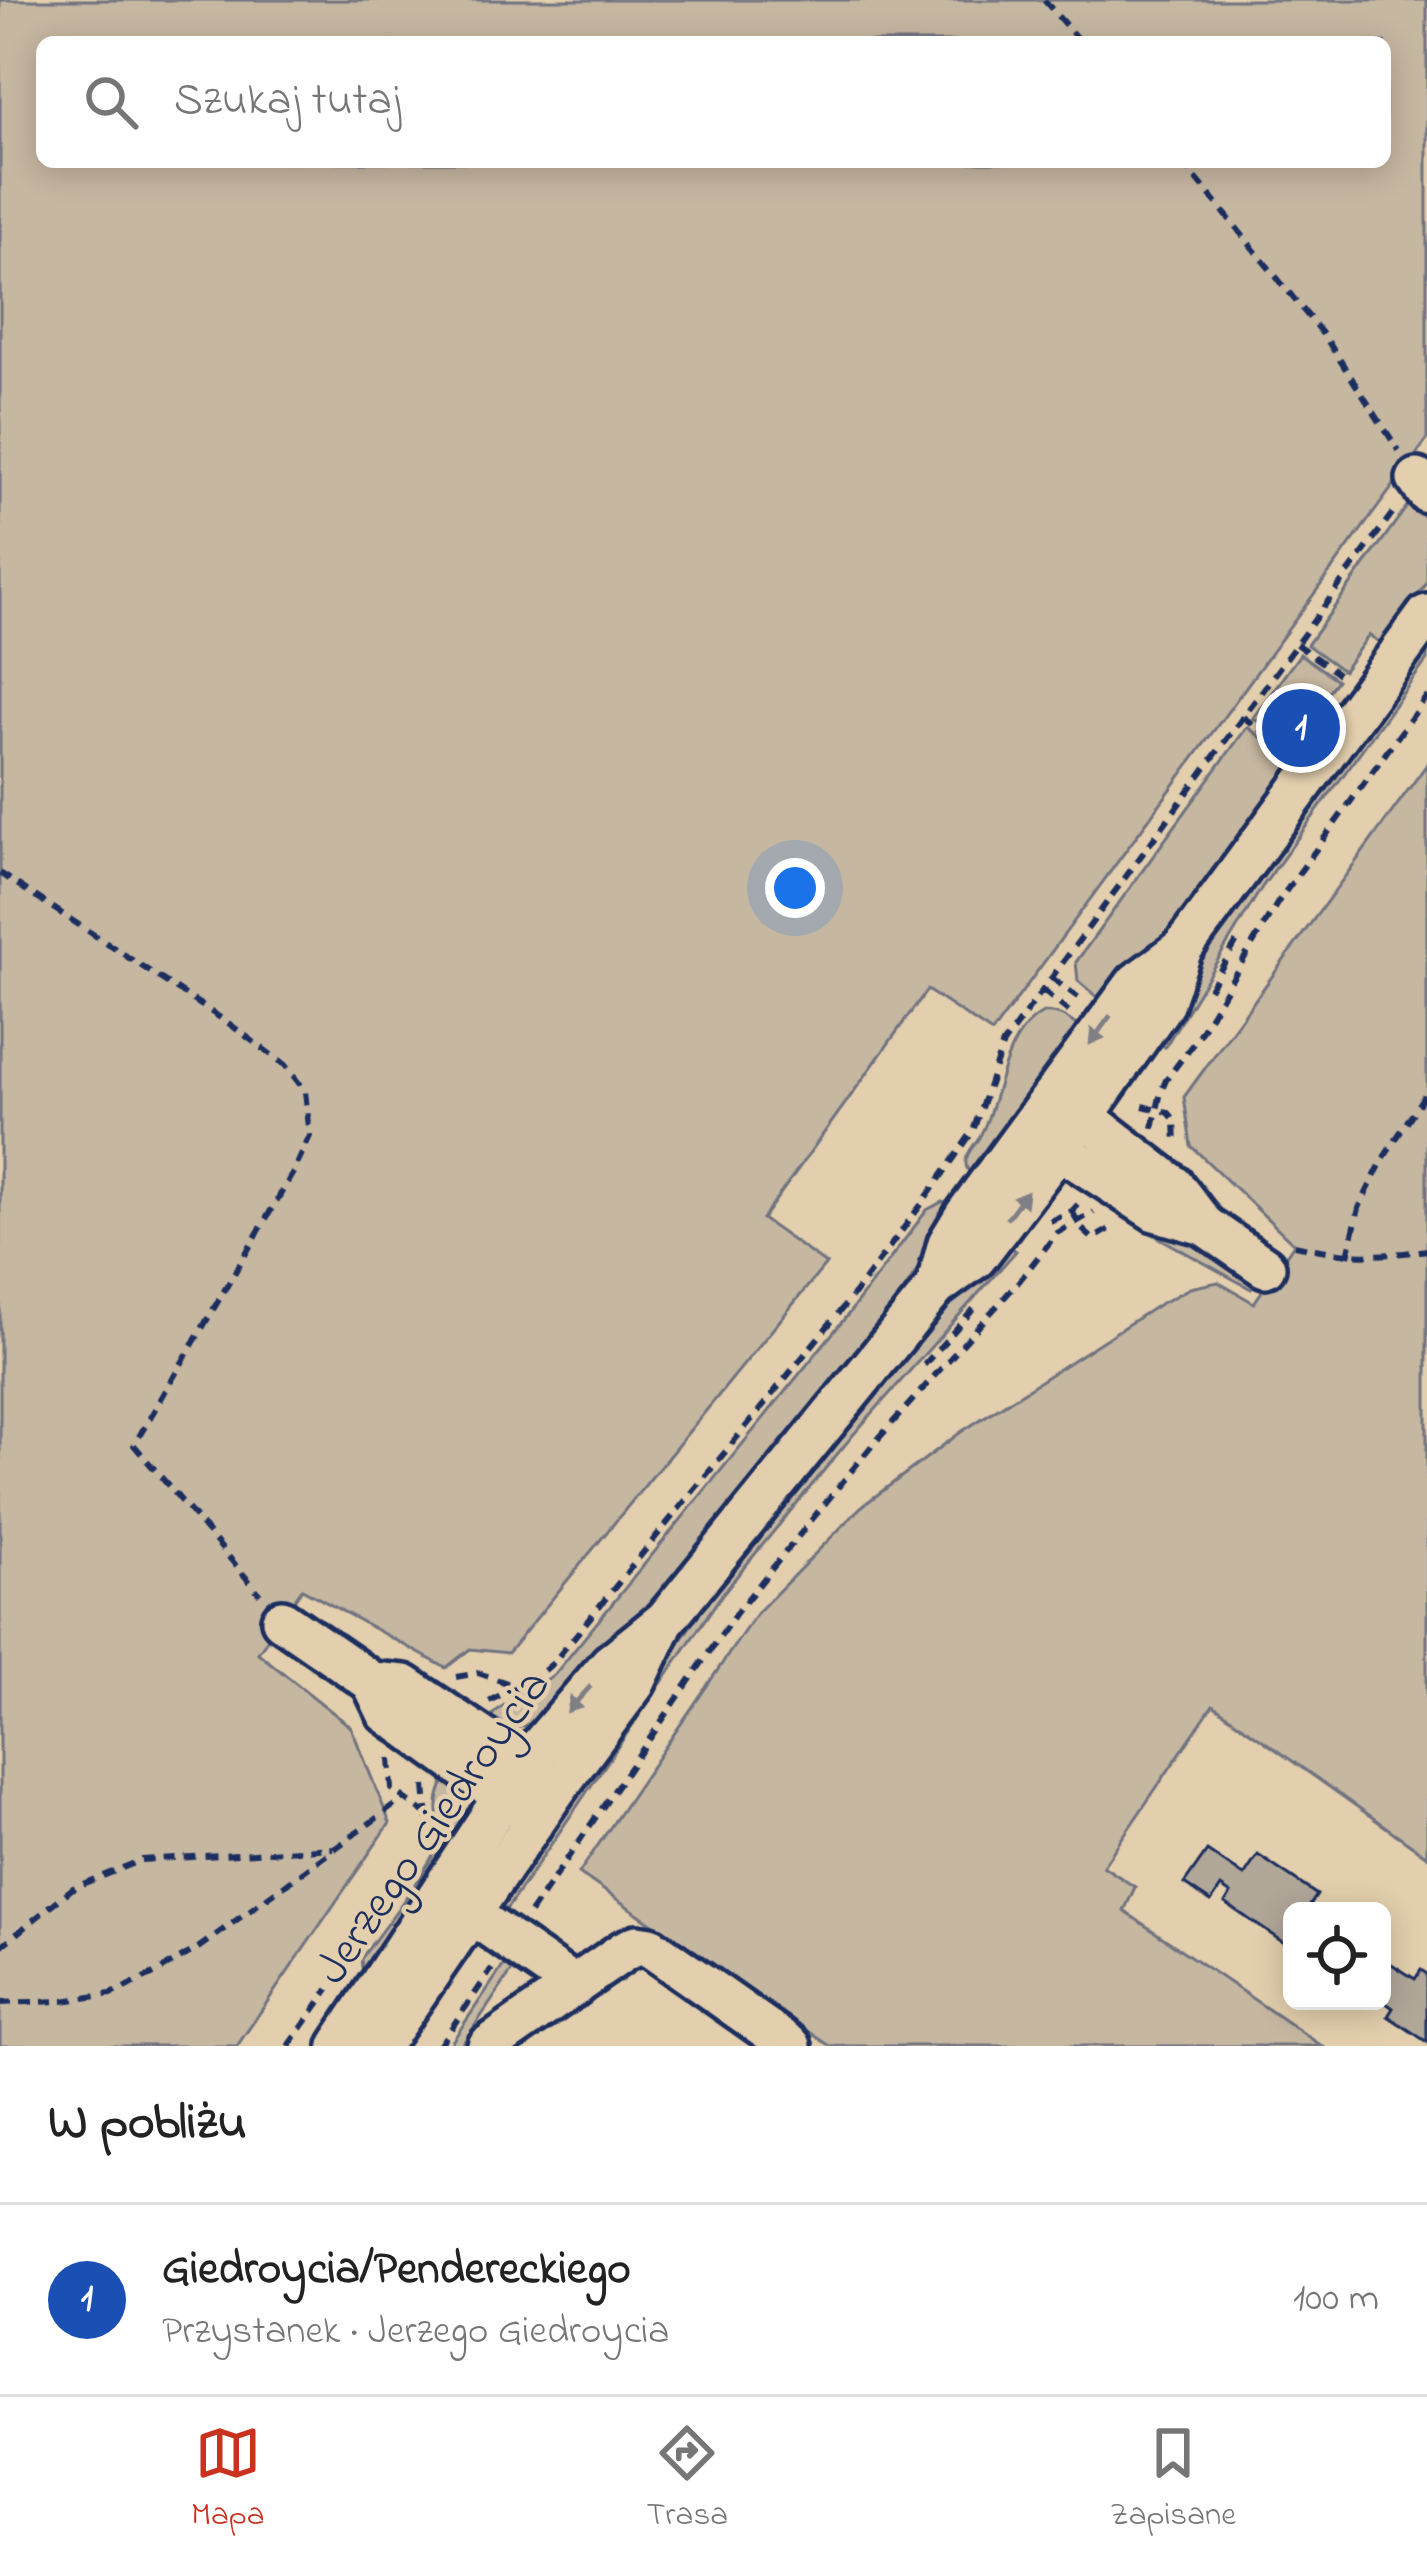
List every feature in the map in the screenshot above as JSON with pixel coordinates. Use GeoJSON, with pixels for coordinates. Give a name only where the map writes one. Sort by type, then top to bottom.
{"type":"FeatureCollection","features":[{"type":"Feature","properties":{"kind":"street","name":"Jerzego Giedroycia"},"geometry":{"type":"LineString","coordinates":[[339,2046],[514,1780],[610,1664],[665,1620],[936,1286],[956,1228],[1044,1140],[1070,1105],[1136,983],[1183,949],[1427,615]]}},
{"type":"Feature","properties":{"kind":"street"},"geometry":{"type":"LineString","coordinates":[[1070,1105],[1173,1184],[1204,1225]]}},
{"type":"Feature","properties":{"kind":"street"},"geometry":{"type":"LineString","coordinates":[[1044,1140],[1155,1211],[1204,1225],[1273,1254]]}},
{"type":"Feature","properties":{"kind":"street"},"geometry":{"type":"LineString","coordinates":[[282,1620],[379,1697],[404,1685],[547,1804]]}},
{"type":"Feature","properties":{"kind":"street","name":"Jerzego Giedroycia"},"geometry":{"type":"LineString","coordinates":[[380,2046],[444,1888],[547,1804],[635,1683],[665,1620]]}},
{"type":"Feature","properties":{"kind":"street"},"geometry":{"type":"LineString","coordinates":[[444,1888],[575,1986]]}},
{"type":"Feature","properties":{"kind":"street"},"geometry":{"type":"LineString","coordinates":[[488,2046],[637,1945],[650,1947],[791,2046]]}},
{"type":"Feature","properties":{"kind":"path"},"geometry":{"type":"LineString","coordinates":[[1044,0],[1075,36]]}},
{"type":"Feature","properties":{"kind":"path"},"geometry":{"type":"LineString","coordinates":[[478,1707],[538,1676],[553,1663],[854,1294],[973,1131],[1003,1044],[1297,644],[1422,486],[1325,337],[1188,168]]}},
{"type":"Feature","properties":{"kind":"path"},"geometry":{"type":"LineString","coordinates":[[1297,644],[1345,680]]}},
{"type":"Feature","properties":{"kind":"path"},"geometry":{"type":"LineString","coordinates":[[1151,1134],[1166,1081],[1196,1041],[1278,902],[1427,697]]}},
{"type":"Feature","properties":{"kind":"path"},"geometry":{"type":"LineString","coordinates":[[1243,717],[1292,752]]}},
{"type":"Feature","properties":{"kind":"path"},"geometry":{"type":"LineString","coordinates":[[0,873],[231,1025],[285,1065],[305,1091],[310,1136],[294,1171],[134,1445],[282,1620]]}},
{"type":"Feature","properties":{"kind":"path"},"geometry":{"type":"LineString","coordinates":[[1207,992],[1243,931]]}},
{"type":"Feature","properties":{"kind":"path"},"geometry":{"type":"LineString","coordinates":[[1052,978],[1083,1001]]}},
{"type":"Feature","properties":{"kind":"path"},"geometry":{"type":"LineString","coordinates":[[1043,992],[1088,1027]]}},
{"type":"Feature","properties":{"kind":"path"},"geometry":{"type":"LineString","coordinates":[[1348,1256],[1359,1208],[1383,1159],[1427,1091]]}},
{"type":"Feature","properties":{"kind":"path"},"geometry":{"type":"LineString","coordinates":[[1141,1117],[1143,1106]]}},
{"type":"Feature","properties":{"kind":"path"},"geometry":{"type":"LineString","coordinates":[[1047,1223],[1072,1211],[1091,1189]]}},
{"type":"Feature","properties":{"kind":"path"},"geometry":{"type":"LineString","coordinates":[[439,2046],[736,1612],[870,1448],[1057,1234],[1099,1209]]}},
{"type":"Feature","properties":{"kind":"path"},"geometry":{"type":"LineString","coordinates":[[1273,1254],[1388,1256],[1427,1250]]}},
{"type":"Feature","properties":{"kind":"path"},"geometry":{"type":"LineString","coordinates":[[921,1368],[981,1301]]}},
{"type":"Feature","properties":{"kind":"path"},"geometry":{"type":"LineString","coordinates":[[379,1697],[392,1789],[426,1813]]}},
{"type":"Feature","properties":{"kind":"path"},"geometry":{"type":"LineString","coordinates":[[424,1782],[427,1845],[444,1888]]}},
{"type":"Feature","properties":{"kind":"path"},"geometry":{"type":"LineString","coordinates":[[0,2003],[111,1994],[152,1976],[198,1948],[403,1799]]}},
{"type":"Feature","properties":{"kind":"path"},"geometry":{"type":"LineString","coordinates":[[0,1947],[74,1888],[142,1861],[337,1848]]}},
{"type":"Feature","properties":{"kind":"path"},"geometry":{"type":"LineString","coordinates":[[289,2046],[336,1979]]}},
{"type":"Feature","properties":{"kind":"shaded area"},"geometry":{"type":"Polygon","coordinates":[[[0,0],[1427,0],[1427,440],[992,1033],[927,990],[762,1219],[826,1264],[508,1653],[470,1649],[446,1668],[302,1589],[258,1653],[351,1727],[390,1823],[237,2046],[0,2046],[0,0]]]}},
{"type":"Feature","properties":{"kind":"shaded area"},"geometry":{"type":"Polygon","coordinates":[[[1413,498],[1427,517],[1427,583],[1382,644],[1369,635],[1343,671],[1307,645],[1413,498]]]}},
{"type":"Feature","properties":{"kind":"shaded area"},"geometry":{"type":"Polygon","coordinates":[[[1427,643],[1427,660],[1262,887],[1165,1047],[1153,1038],[1234,907],[1427,643]]]}},
{"type":"Feature","properties":{"kind":"shaded area"},"geometry":{"type":"Polygon","coordinates":[[[1300,654],[1337,680],[1285,741],[1253,718],[1300,654]]]}},
{"type":"Feature","properties":{"kind":"shaded area"},"geometry":{"type":"Polygon","coordinates":[[[1247,727],[1283,753],[1280,758],[1292,768],[1191,905],[1105,1004],[1078,981],[1076,962],[1247,727]]]}},
{"type":"Feature","properties":{"kind":"shaded area"},"geometry":{"type":"Polygon","coordinates":[[[1427,764],[1427,1856],[1213,1705],[1103,1866],[1135,1887],[1124,1911],[1322,2046],[830,2046],[579,1873],[756,1614],[861,1507],[961,1432],[1190,1288],[1218,1282],[1254,1303],[1294,1244],[1191,1146],[1184,1097],[1427,764]]]}},
{"type":"Feature","properties":{"kind":"shaded area"},"geometry":{"type":"Polygon","coordinates":[[[1043,1013],[1061,1015],[1085,1032],[973,1178],[967,1156],[988,1119],[1010,1051],[1029,1023],[1043,1013]]]}},
{"type":"Feature","properties":{"kind":"shaded area"},"geometry":{"type":"Polygon","coordinates":[[[942,1202],[957,1207],[879,1330],[687,1566],[540,1720],[515,1729],[485,1723],[509,1701],[555,1674],[850,1312],[927,1210],[942,1202]]]}},
{"type":"Feature","properties":{"kind":"shaded area"},"geometry":{"type":"Polygon","coordinates":[[[1145,1219],[1255,1280],[1251,1289],[1131,1222],[1145,1219]]]}},
{"type":"Feature","properties":{"kind":"shaded area"},"geometry":{"type":"Polygon","coordinates":[[[1004,1242],[1016,1251],[853,1435],[723,1593],[504,1913],[500,1901],[721,1582],[890,1373],[1004,1242]]]}},
{"type":"Feature","properties":{"kind":"shaded area"},"geometry":{"type":"Polygon","coordinates":[[[450,1773],[461,1789],[466,1818],[371,1975],[361,1959],[433,1855],[439,1834],[439,1796],[450,1773]]]}},
{"type":"Feature","properties":{"kind":"shaded area"},"geometry":{"type":"Polygon","coordinates":[[[508,1959],[516,1965],[461,2046],[449,2046],[508,1959]]]}},
{"type":"Feature","properties":{"kind":"building"},"geometry":{"type":"Polygon","coordinates":[[[1207,1851],[1244,1876],[1258,1855],[1317,1895],[1312,1902],[1283,1902],[1283,1942],[1225,1903],[1231,1894],[1221,1887],[1211,1902],[1184,1884],[1207,1851]]]}},
{"type":"Feature","properties":{"kind":"building"},"geometry":{"type":"Polygon","coordinates":[[[1391,1964],[1415,1979],[1421,1970],[1427,1974],[1427,2042],[1388,2016],[1393,2008],[1391,1964]]]}},
{"type":"Feature","properties":{"kind":"place","name":"Giedroycia/Pendereckiego"},"geometry":{"type":"Point","coordinates":[1301,728]}}]}
